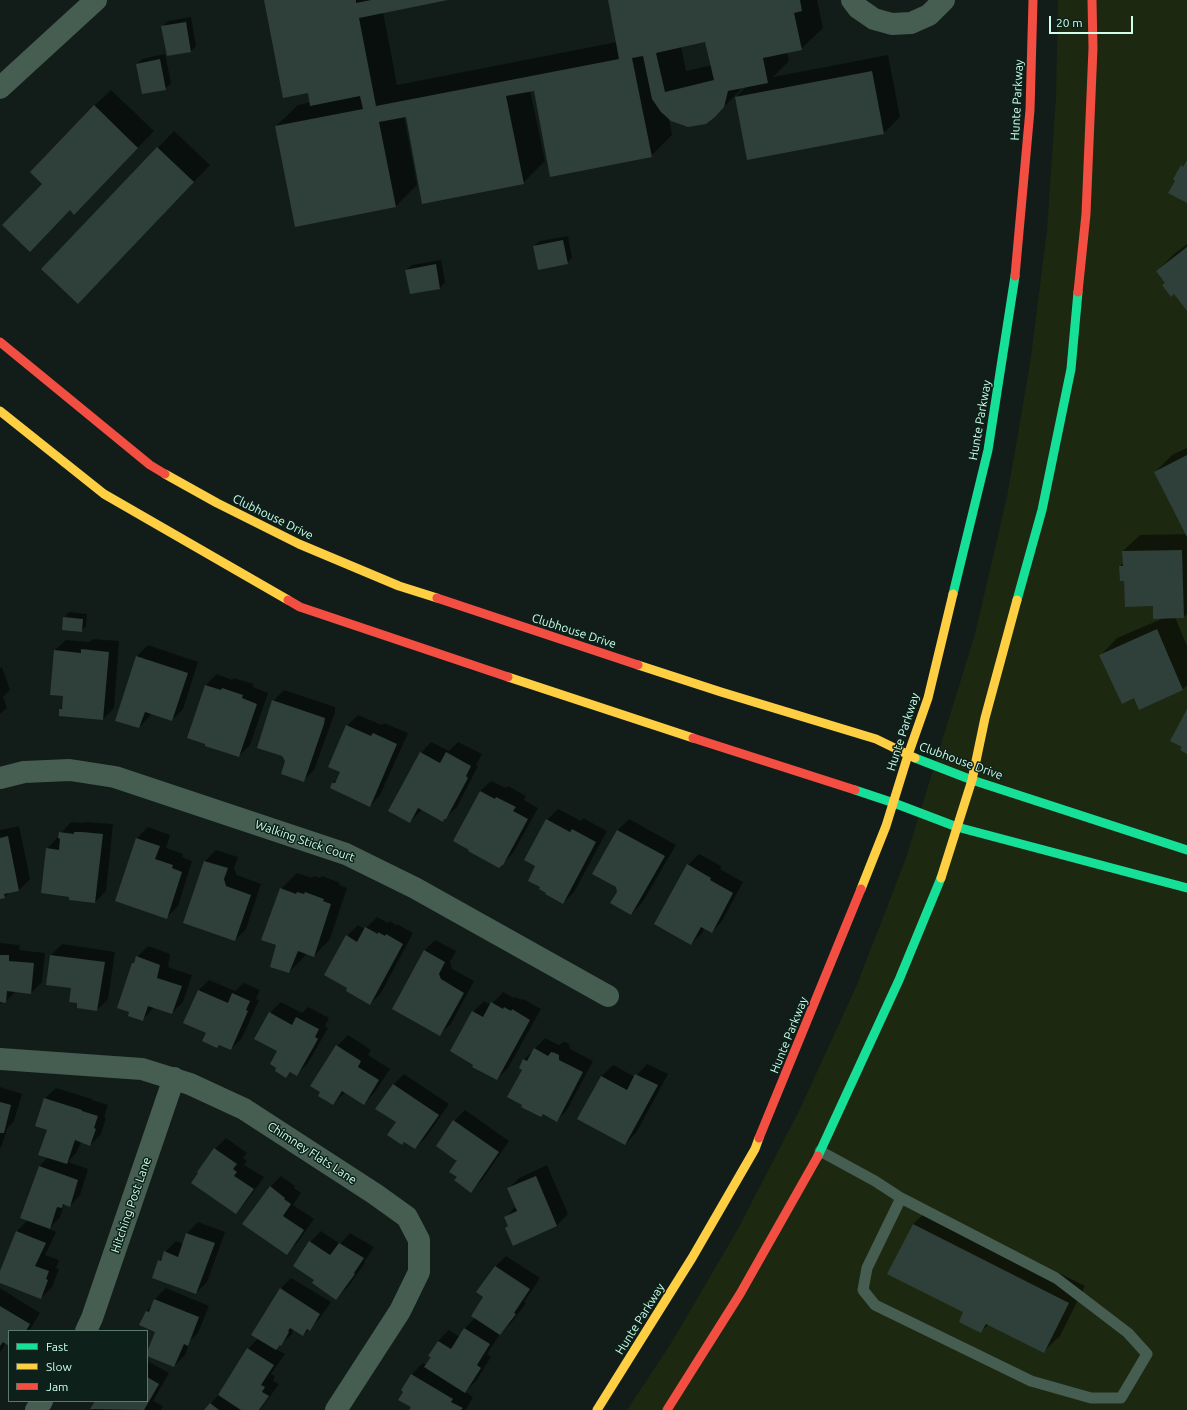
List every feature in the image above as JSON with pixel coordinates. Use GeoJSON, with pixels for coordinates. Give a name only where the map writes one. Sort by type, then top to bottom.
{"type":"FeatureCollection","features":[{"type":"Feature","properties":{"kind":"main road","name":"Hunte Parkway"},"geometry":{"type":"LineString","coordinates":[[597,1410],[692,1258],[755,1149],[886,826],[908,755],[928,698],[988,450],[1016,260],[1030,110],[1033,0]]}},
{"type":"Feature","properties":{"kind":"main road"},"geometry":{"type":"LineString","coordinates":[[667,1410],[740,1294],[808,1175],[820,1151],[899,980],[945,867],[972,780],[985,718],[1042,510],[1071,369],[1086,214],[1093,48],[1092,0]]}},
{"type":"Feature","properties":{"kind":"main road","name":"Clubhouse Drive"},"geometry":{"type":"LineString","coordinates":[[0,342],[150,466],[217,503],[299,544],[399,586],[720,692],[876,739],[908,755],[972,780],[1187,850]]}},
{"type":"Feature","properties":{"kind":"main road"},"geometry":{"type":"LineString","coordinates":[[0,411],[104,494],[300,607],[519,681],[894,803],[957,827],[1187,888]]}},
{"type":"Feature","properties":{"kind":"street"},"geometry":{"type":"LineString","coordinates":[[0,88],[96,0]]}},
{"type":"Feature","properties":{"kind":"street"},"geometry":{"type":"LineString","coordinates":[[852,0],[858,8],[874,19],[892,24],[911,23],[929,15],[944,0]]}},
{"type":"Feature","properties":{"kind":"street","name":"Walking Stick Court"},"geometry":{"type":"LineString","coordinates":[[0,778],[24,772],[70,770],[115,777],[346,854],[416,888],[608,996]]}},
{"type":"Feature","properties":{"kind":"street","name":"Chimney Flats Lane"},"geometry":{"type":"LineString","coordinates":[[0,1060],[142,1069],[174,1078],[244,1109],[375,1194],[407,1217],[419,1240],[419,1272],[400,1311],[336,1410]]}},
{"type":"Feature","properties":{"kind":"street","name":"Hitching Post Lane"},"geometry":{"type":"LineString","coordinates":[[86,1330],[92,1318],[174,1078]]}},
{"type":"Feature","properties":{"kind":"lane"},"geometry":{"type":"LineString","coordinates":[[820,1151],[875,1181],[901,1198],[1056,1278],[1128,1333],[1147,1354],[1121,1398],[1091,1398],[1032,1381],[875,1305],[863,1290],[867,1268],[901,1198]]}},
{"type":"Feature","properties":{"kind":"green space"},"geometry":{"type":"Polygon","coordinates":[[[1058,0],[1187,0],[1187,1410],[627,1410],[670,1345],[738,1229],[800,1109],[856,987],[905,861],[975,634],[1007,497],[1030,364],[1047,231],[1056,97],[1058,0]]]}},
{"type":"Feature","properties":{"kind":"building"},"geometry":{"type":"Polygon","coordinates":[[[264,0],[356,0],[356,3],[371,0],[448,0],[359,18],[376,106],[619,59],[608,0],[800,0],[802,11],[794,13],[802,50],[763,58],[768,83],[728,91],[724,107],[706,124],[688,127],[671,121],[661,112],[652,99],[643,56],[632,58],[652,157],[550,177],[534,91],[506,96],[524,184],[422,204],[406,117],[379,122],[396,207],[295,227],[275,126],[363,109],[360,96],[310,106],[308,93],[283,98],[264,0]],[[705,42],[656,53],[665,92],[714,80],[705,42]]]}},
{"type":"Feature","properties":{"kind":"building"},"geometry":{"type":"Polygon","coordinates":[[[186,22],[191,52],[167,56],[161,26],[186,22]]]}},
{"type":"Feature","properties":{"kind":"building"},"geometry":{"type":"Polygon","coordinates":[[[160,59],[166,90],[142,94],[136,64],[160,59]]]}},
{"type":"Feature","properties":{"kind":"building"},"geometry":{"type":"Polygon","coordinates":[[[872,71],[884,134],[747,160],[735,97],[872,71]]]}},
{"type":"Feature","properties":{"kind":"building"},"geometry":{"type":"Polygon","coordinates":[[[94,105],[138,148],[74,215],[70,210],[30,252],[2,225],[42,184],[30,172],[94,105]]]}},
{"type":"Feature","properties":{"kind":"building"},"geometry":{"type":"Polygon","coordinates":[[[157,147],[194,182],[78,304],[41,269],[157,147]]]}},
{"type":"Feature","properties":{"kind":"building"},"geometry":{"type":"Polygon","coordinates":[[[1187,160],[1187,203],[1168,193],[1175,181],[1173,179],[1181,165],[1183,167],[1187,160]]]}},
{"type":"Feature","properties":{"kind":"building"},"geometry":{"type":"Polygon","coordinates":[[[563,240],[568,264],[538,270],[533,246],[563,240]]]}},
{"type":"Feature","properties":{"kind":"building"},"geometry":{"type":"Polygon","coordinates":[[[1187,247],[1187,311],[1174,294],[1171,297],[1162,285],[1165,283],[1156,271],[1187,247]]]}},
{"type":"Feature","properties":{"kind":"building"},"geometry":{"type":"Polygon","coordinates":[[[436,264],[440,289],[410,294],[405,270],[436,264]]]}},
{"type":"Feature","properties":{"kind":"building"},"geometry":{"type":"Polygon","coordinates":[[[1187,455],[1187,537],[1154,472],[1187,455]]]}},
{"type":"Feature","properties":{"kind":"building"},"geometry":{"type":"Polygon","coordinates":[[[1182,550],[1184,618],[1153,619],[1153,606],[1125,607],[1124,581],[1120,581],[1119,566],[1123,566],[1122,551],[1182,550]]]}},
{"type":"Feature","properties":{"kind":"building"},"geometry":{"type":"Polygon","coordinates":[[[63,617],[83,619],[82,632],[62,630],[63,617]]]}},
{"type":"Feature","properties":{"kind":"building"},"geometry":{"type":"Polygon","coordinates":[[[1157,629],[1183,690],[1139,710],[1134,698],[1122,704],[1099,655],[1157,629]]]}},
{"type":"Feature","properties":{"kind":"building"},"geometry":{"type":"Polygon","coordinates":[[[81,649],[109,652],[103,720],[59,716],[59,709],[62,709],[63,696],[50,695],[54,650],[81,653],[81,649]]]}},
{"type":"Feature","properties":{"kind":"building"},"geometry":{"type":"Polygon","coordinates":[[[136,656],[188,673],[172,721],[145,712],[139,728],[115,721],[136,656]]]}},
{"type":"Feature","properties":{"kind":"building"},"geometry":{"type":"Polygon","coordinates":[[[205,685],[221,690],[222,688],[243,695],[242,698],[257,704],[239,757],[205,746],[205,744],[187,738],[205,685]]]}},
{"type":"Feature","properties":{"kind":"building"},"geometry":{"type":"Polygon","coordinates":[[[272,700],[325,718],[304,782],[281,774],[285,761],[282,756],[257,748],[272,700]]]}},
{"type":"Feature","properties":{"kind":"building"},"geometry":{"type":"Polygon","coordinates":[[[1187,709],[1187,754],[1180,750],[1182,747],[1170,741],[1187,709]]]}},
{"type":"Feature","properties":{"kind":"building"},"geometry":{"type":"Polygon","coordinates":[[[346,725],[371,736],[373,733],[397,744],[370,807],[330,788],[332,783],[335,783],[340,772],[328,767],[346,725]]]}},
{"type":"Feature","properties":{"kind":"building"},"geometry":{"type":"Polygon","coordinates":[[[420,752],[440,763],[446,752],[471,766],[466,776],[468,778],[443,822],[418,808],[410,823],[388,811],[420,752]]]}},
{"type":"Feature","properties":{"kind":"building"},"geometry":{"type":"Polygon","coordinates":[[[480,791],[495,799],[496,797],[516,807],[513,811],[528,819],[503,865],[499,868],[453,841],[480,791]]]}},
{"type":"Feature","properties":{"kind":"building"},"geometry":{"type":"Polygon","coordinates":[[[546,819],[570,832],[572,829],[596,842],[563,904],[545,894],[546,893],[539,889],[540,887],[528,881],[535,866],[524,860],[546,819]]]}},
{"type":"Feature","properties":{"kind":"building"},"geometry":{"type":"Polygon","coordinates":[[[617,830],[665,856],[631,915],[610,903],[617,892],[616,887],[592,874],[617,830]]]}},
{"type":"Feature","properties":{"kind":"building"},"geometry":{"type":"Polygon","coordinates":[[[59,832],[74,834],[74,832],[82,832],[103,834],[95,903],[69,900],[69,897],[41,893],[46,848],[59,850],[59,832]]]}},
{"type":"Feature","properties":{"kind":"building"},"geometry":{"type":"Polygon","coordinates":[[[8,836],[19,891],[4,894],[5,898],[0,899],[0,838],[8,836]]]}},
{"type":"Feature","properties":{"kind":"building"},"geometry":{"type":"Polygon","coordinates":[[[136,838],[160,846],[155,859],[173,865],[172,868],[182,872],[167,919],[115,901],[136,838]]]}},
{"type":"Feature","properties":{"kind":"building"},"geometry":{"type":"Polygon","coordinates":[[[204,861],[228,868],[224,879],[226,886],[251,895],[235,941],[183,923],[204,861]]]}},
{"type":"Feature","properties":{"kind":"building"},"geometry":{"type":"Polygon","coordinates":[[[687,864],[711,878],[710,880],[733,893],[712,933],[701,927],[691,945],[654,924],[687,864]]]}},
{"type":"Feature","properties":{"kind":"building"},"geometry":{"type":"Polygon","coordinates":[[[280,888],[296,894],[297,892],[304,894],[305,892],[324,899],[323,901],[331,904],[314,957],[298,951],[289,973],[270,967],[276,945],[261,940],[280,888]]]}},
{"type":"Feature","properties":{"kind":"building"},"geometry":{"type":"Polygon","coordinates":[[[365,927],[378,934],[378,932],[385,936],[386,934],[403,944],[370,1005],[346,991],[347,988],[324,975],[346,935],[357,942],[365,927]]]}},
{"type":"Feature","properties":{"kind":"building"},"geometry":{"type":"Polygon","coordinates":[[[424,950],[445,962],[439,974],[441,979],[464,993],[440,1036],[392,1009],[424,950]]]}},
{"type":"Feature","properties":{"kind":"building"},"geometry":{"type":"Polygon","coordinates":[[[0,955],[9,955],[9,961],[34,963],[31,994],[7,991],[6,1003],[0,1002],[0,955]]]}},
{"type":"Feature","properties":{"kind":"building"},"geometry":{"type":"Polygon","coordinates":[[[50,955],[105,962],[97,1011],[77,1008],[77,1003],[69,1002],[71,988],[46,985],[50,955]]]}},
{"type":"Feature","properties":{"kind":"building"},"geometry":{"type":"Polygon","coordinates":[[[136,956],[160,965],[157,978],[182,986],[172,1014],[148,1006],[143,1021],[128,1016],[129,1012],[117,1008],[132,963],[134,963],[136,956]]]}},
{"type":"Feature","properties":{"kind":"building"},"geometry":{"type":"Polygon","coordinates":[[[198,990],[228,1003],[232,993],[250,1001],[246,1010],[248,1011],[231,1050],[219,1045],[217,1048],[202,1041],[206,1033],[183,1023],[198,990]]]}},
{"type":"Feature","properties":{"kind":"building"},"geometry":{"type":"Polygon","coordinates":[[[491,1002],[503,1009],[504,1007],[511,1011],[512,1009],[530,1020],[497,1080],[472,1067],[473,1065],[450,1051],[472,1011],[483,1017],[491,1002]]]}},
{"type":"Feature","properties":{"kind":"building"},"geometry":{"type":"Polygon","coordinates":[[[269,1012],[292,1025],[296,1017],[319,1029],[315,1037],[318,1039],[297,1076],[290,1072],[286,1078],[275,1071],[276,1068],[270,1064],[277,1051],[254,1039],[269,1012]]]}},
{"type":"Feature","properties":{"kind":"building"},"geometry":{"type":"Polygon","coordinates":[[[336,1045],[361,1061],[358,1067],[379,1080],[364,1105],[342,1091],[333,1105],[318,1096],[320,1092],[310,1086],[336,1045]]]}},
{"type":"Feature","properties":{"kind":"building"},"geometry":{"type":"Polygon","coordinates":[[[534,1048],[548,1056],[551,1052],[555,1053],[559,1055],[559,1060],[583,1072],[557,1122],[543,1114],[541,1117],[521,1107],[522,1105],[507,1097],[522,1070],[519,1068],[523,1059],[527,1061],[534,1048]]]}},
{"type":"Feature","properties":{"kind":"building"},"geometry":{"type":"Polygon","coordinates":[[[635,1074],[658,1085],[625,1145],[577,1119],[601,1076],[627,1090],[635,1074]]]}},
{"type":"Feature","properties":{"kind":"building"},"geometry":{"type":"Polygon","coordinates":[[[393,1084],[439,1115],[415,1149],[404,1142],[402,1145],[387,1135],[396,1122],[375,1109],[393,1084]]]}},
{"type":"Feature","properties":{"kind":"building"},"geometry":{"type":"Polygon","coordinates":[[[44,1098],[98,1116],[94,1128],[96,1129],[90,1146],[75,1140],[67,1164],[38,1155],[47,1130],[35,1126],[44,1098]]]}},
{"type":"Feature","properties":{"kind":"building"},"geometry":{"type":"Polygon","coordinates":[[[0,1102],[11,1105],[4,1133],[0,1133],[0,1102]]]}},
{"type":"Feature","properties":{"kind":"building"},"geometry":{"type":"Polygon","coordinates":[[[453,1120],[499,1152],[471,1193],[454,1180],[457,1177],[449,1172],[457,1160],[436,1146],[453,1120]]]}},
{"type":"Feature","properties":{"kind":"building"},"geometry":{"type":"Polygon","coordinates":[[[214,1148],[237,1164],[233,1169],[237,1172],[234,1176],[254,1189],[236,1214],[191,1183],[214,1148]]]}},
{"type":"Feature","properties":{"kind":"building"},"geometry":{"type":"Polygon","coordinates":[[[39,1166],[78,1180],[70,1207],[63,1204],[62,1208],[57,1207],[50,1229],[20,1218],[39,1166]]]}},
{"type":"Feature","properties":{"kind":"building"},"geometry":{"type":"Polygon","coordinates":[[[536,1176],[557,1226],[513,1246],[505,1228],[508,1226],[504,1217],[517,1211],[507,1188],[536,1176]]]}},
{"type":"Feature","properties":{"kind":"building"},"geometry":{"type":"Polygon","coordinates":[[[270,1186],[291,1204],[283,1216],[304,1230],[287,1255],[242,1224],[270,1186]]]}},
{"type":"Feature","properties":{"kind":"building"},"geometry":{"type":"Polygon","coordinates":[[[913,1224],[1069,1303],[1044,1353],[986,1324],[981,1333],[959,1322],[963,1312],[887,1274],[913,1224]]]}},
{"type":"Feature","properties":{"kind":"building"},"geometry":{"type":"Polygon","coordinates":[[[16,1231],[46,1243],[35,1266],[49,1271],[46,1279],[48,1280],[41,1299],[0,1283],[0,1271],[16,1231]]]}},
{"type":"Feature","properties":{"kind":"building"},"geometry":{"type":"Polygon","coordinates":[[[186,1233],[215,1243],[196,1294],[152,1278],[158,1260],[161,1261],[164,1251],[178,1257],[186,1233]]]}},
{"type":"Feature","properties":{"kind":"building"},"geometry":{"type":"Polygon","coordinates":[[[309,1241],[330,1255],[339,1243],[364,1258],[354,1273],[355,1274],[336,1300],[312,1283],[314,1280],[293,1266],[309,1241]]]}},
{"type":"Feature","properties":{"kind":"building"},"geometry":{"type":"Polygon","coordinates":[[[495,1266],[530,1289],[514,1313],[516,1314],[500,1335],[471,1316],[483,1297],[476,1292],[495,1266]]]}},
{"type":"Feature","properties":{"kind":"building"},"geometry":{"type":"Polygon","coordinates":[[[280,1288],[320,1314],[310,1331],[307,1329],[303,1336],[290,1328],[281,1346],[280,1345],[276,1350],[251,1335],[280,1288]]]}},
{"type":"Feature","properties":{"kind":"building"},"geometry":{"type":"Polygon","coordinates":[[[154,1299],[199,1317],[188,1346],[184,1344],[174,1367],[148,1356],[148,1350],[155,1332],[139,1325],[146,1311],[149,1312],[154,1299]]]}},
{"type":"Feature","properties":{"kind":"building"},"geometry":{"type":"Polygon","coordinates":[[[0,1306],[30,1324],[27,1330],[8,1330],[8,1345],[3,1342],[0,1346],[0,1306]]]}},
{"type":"Feature","properties":{"kind":"building"},"geometry":{"type":"Polygon","coordinates":[[[464,1328],[490,1344],[477,1365],[481,1368],[465,1393],[424,1367],[431,1357],[428,1356],[438,1341],[451,1349],[464,1328]]]}},
{"type":"Feature","properties":{"kind":"building"},"geometry":{"type":"Polygon","coordinates":[[[247,1348],[274,1365],[261,1385],[265,1387],[262,1392],[269,1396],[259,1410],[241,1410],[218,1395],[247,1348]]]}},
{"type":"Feature","properties":{"kind":"building"},"geometry":{"type":"Polygon","coordinates":[[[411,1374],[453,1399],[451,1402],[463,1408],[461,1410],[409,1410],[411,1407],[398,1400],[403,1392],[401,1390],[411,1374]]]}},
{"type":"Feature","properties":{"kind":"building"},"geometry":{"type":"Polygon","coordinates":[[[148,1378],[159,1384],[144,1410],[90,1409],[94,1402],[148,1402],[148,1378]]]}},
{"type":"Feature","properties":{"kind":"building"},"geometry":{"type":"Polygon","coordinates":[[[210,1403],[219,1410],[204,1410],[210,1403]]]}},
{"type":"Feature","properties":{"kind":"traffic: fast"},"geometry":{"type":"LineString","coordinates":[[953,594],[988,450],[1015,276]]}},
{"type":"Feature","properties":{"kind":"traffic: fast"},"geometry":{"type":"LineString","coordinates":[[1017,600],[1042,510],[1071,369],[1078,292]]}},
{"type":"Feature","properties":{"kind":"traffic: fast"},"geometry":{"type":"LineString","coordinates":[[915,758],[972,780],[1187,850]]}},
{"type":"Feature","properties":{"kind":"traffic: fast"},"geometry":{"type":"LineString","coordinates":[[855,790],[957,827],[1187,888]]}},
{"type":"Feature","properties":{"kind":"traffic: fast"},"geometry":{"type":"LineString","coordinates":[[818,1156],[899,980],[941,878]]}},
{"type":"Feature","properties":{"kind":"traffic: slow"},"geometry":{"type":"LineString","coordinates":[[0,411],[104,494],[288,600]]}},
{"type":"Feature","properties":{"kind":"traffic: slow"},"geometry":{"type":"LineString","coordinates":[[165,474],[217,503],[299,544],[399,586],[437,598]]}},
{"type":"Feature","properties":{"kind":"traffic: slow"},"geometry":{"type":"LineString","coordinates":[[861,889],[886,826],[908,755],[928,698],[953,594]]}},
{"type":"Feature","properties":{"kind":"traffic: slow"},"geometry":{"type":"LineString","coordinates":[[941,878],[972,780],[985,718],[1017,600]]}},
{"type":"Feature","properties":{"kind":"traffic: slow"},"geometry":{"type":"LineString","coordinates":[[638,665],[876,739],[915,758]]}},
{"type":"Feature","properties":{"kind":"traffic: slow"},"geometry":{"type":"LineString","coordinates":[[508,677],[693,738]]}},
{"type":"Feature","properties":{"kind":"traffic: slow"},"geometry":{"type":"LineString","coordinates":[[597,1410],[692,1258],[755,1149],[759,1138]]}},
{"type":"Feature","properties":{"kind":"traffic: jam"},"geometry":{"type":"LineString","coordinates":[[1015,276],[1030,110],[1033,0]]}},
{"type":"Feature","properties":{"kind":"traffic: jam"},"geometry":{"type":"LineString","coordinates":[[1078,292],[1086,214],[1093,48],[1092,0]]}},
{"type":"Feature","properties":{"kind":"traffic: jam"},"geometry":{"type":"LineString","coordinates":[[0,342],[150,465],[165,474]]}},
{"type":"Feature","properties":{"kind":"traffic: jam"},"geometry":{"type":"LineString","coordinates":[[437,598],[638,665]]}},
{"type":"Feature","properties":{"kind":"traffic: jam"},"geometry":{"type":"LineString","coordinates":[[288,600],[300,607],[508,677]]}},
{"type":"Feature","properties":{"kind":"traffic: jam"},"geometry":{"type":"LineString","coordinates":[[693,738],[855,790]]}},
{"type":"Feature","properties":{"kind":"traffic: jam"},"geometry":{"type":"LineString","coordinates":[[759,1138],[861,889]]}},
{"type":"Feature","properties":{"kind":"traffic: jam"},"geometry":{"type":"LineString","coordinates":[[667,1410],[740,1294],[818,1156]]}}]}
